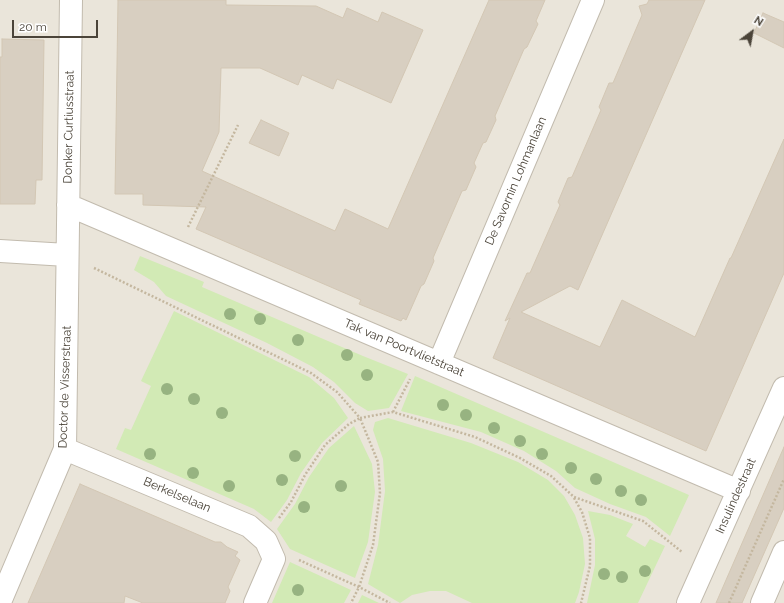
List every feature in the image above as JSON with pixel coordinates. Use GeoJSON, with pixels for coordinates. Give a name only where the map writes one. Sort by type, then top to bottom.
{"type":"FeatureCollection","features":[{"type":"Feature","properties":{"kind":"street","name":"Donker Curtiusstraat"},"geometry":{"type":"LineString","coordinates":[[67,255],[71,0]]}},
{"type":"Feature","properties":{"kind":"street","name":"De Savornin Lohmanlaan"},"geometry":{"type":"LineString","coordinates":[[430,359],[593,0]]}},
{"type":"Feature","properties":{"kind":"street","name":"Tak van Poortvlietstraat"},"geometry":{"type":"LineString","coordinates":[[68,205],[739,491]]}},
{"type":"Feature","properties":{"kind":"street"},"geometry":{"type":"LineString","coordinates":[[0,251],[67,255]]}},
{"type":"Feature","properties":{"kind":"street","name":"Doctor de Visserstraat"},"geometry":{"type":"LineString","coordinates":[[0,602],[65,449],[67,255]]}},
{"type":"Feature","properties":{"kind":"street","name":"Insulindestraat"},"geometry":{"type":"LineString","coordinates":[[688,603],[784,388]]}},
{"type":"Feature","properties":{"kind":"street","name":"Berkelselaan"},"geometry":{"type":"LineString","coordinates":[[65,449],[249,526],[266,541],[274,559]]}},
{"type":"Feature","properties":{"kind":"street"},"geometry":{"type":"LineString","coordinates":[[762,603],[784,552]]}},
{"type":"Feature","properties":{"kind":"street"},"geometry":{"type":"LineString","coordinates":[[255,603],[274,559]]}},
{"type":"Feature","properties":{"kind":"path"},"geometry":{"type":"LineString","coordinates":[[176,251],[238,125]]}},
{"type":"Feature","properties":{"kind":"path"},"geometry":{"type":"LineString","coordinates":[[67,255],[311,373],[337,392],[360,418],[378,462],[380,493],[373,545],[359,587],[351,603]]}},
{"type":"Feature","properties":{"kind":"path"},"geometry":{"type":"LineString","coordinates":[[393,412],[430,359]]}},
{"type":"Feature","properties":{"kind":"path"},"geometry":{"type":"LineString","coordinates":[[263,539],[291,502],[325,445],[349,424],[360,418],[393,412],[475,437],[520,458],[551,476],[574,497],[582,512],[590,538],[590,566],[581,603]]}},
{"type":"Feature","properties":{"kind":"path"},"geometry":{"type":"LineString","coordinates":[[729,603],[784,479]]}},
{"type":"Feature","properties":{"kind":"path"},"geometry":{"type":"LineString","coordinates":[[574,497],[643,521],[703,568]]}},
{"type":"Feature","properties":{"kind":"path"},"geometry":{"type":"LineString","coordinates":[[274,559],[291,556],[390,603]]}},
{"type":"Feature","properties":{"kind":"shaded area"},"geometry":{"type":"Polygon","coordinates":[[[0,0],[784,0],[784,603],[0,603],[0,0]]]}},
{"type":"Feature","properties":{"kind":"green space"},"geometry":{"type":"Polygon","coordinates":[[[140,256],[204,282],[202,287],[408,374],[389,408],[368,411],[355,403],[334,382],[313,367],[267,343],[166,296],[154,282],[134,270],[140,256]]]}},
{"type":"Feature","properties":{"kind":"green space"},"geometry":{"type":"Polygon","coordinates":[[[174,311],[309,377],[334,398],[348,418],[322,443],[301,473],[287,500],[271,522],[254,509],[116,449],[125,428],[131,430],[151,386],[141,381],[174,311]]]}},
{"type":"Feature","properties":{"kind":"green space"},"geometry":{"type":"Polygon","coordinates":[[[415,376],[689,495],[670,536],[646,517],[610,504],[575,488],[556,471],[524,451],[481,432],[401,411],[415,376]]]}},
{"type":"Feature","properties":{"kind":"green space"},"geometry":{"type":"Polygon","coordinates":[[[388,418],[471,443],[518,462],[548,480],[564,496],[575,515],[583,538],[585,564],[575,603],[472,603],[446,591],[430,591],[412,595],[400,603],[368,584],[378,545],[385,491],[383,459],[373,430],[375,422],[388,418]]]}},
{"type":"Feature","properties":{"kind":"green space"},"geometry":{"type":"Polygon","coordinates":[[[354,426],[372,464],[375,492],[368,542],[355,578],[290,549],[277,529],[295,504],[309,477],[329,448],[354,426]]]}},
{"type":"Feature","properties":{"kind":"green space"},"geometry":{"type":"Polygon","coordinates":[[[588,511],[610,515],[633,524],[626,536],[645,547],[650,539],[665,546],[638,603],[587,603],[595,565],[595,539],[588,511]]]}},
{"type":"Feature","properties":{"kind":"green space"},"geometry":{"type":"Polygon","coordinates":[[[290,562],[351,590],[344,603],[272,603],[290,562]]]}},
{"type":"Feature","properties":{"kind":"green space"},"geometry":{"type":"Polygon","coordinates":[[[362,595],[379,603],[358,603],[362,595]]]}},
{"type":"Feature","properties":{"kind":"building"},"geometry":{"type":"Polygon","coordinates":[[[118,0],[226,0],[226,5],[316,6],[343,18],[347,8],[378,22],[382,12],[423,30],[391,103],[337,79],[333,89],[302,75],[298,85],[260,68],[221,68],[219,132],[202,171],[335,231],[345,209],[388,229],[489,0],[545,0],[536,21],[538,24],[527,47],[524,49],[495,116],[496,120],[474,163],[476,167],[466,190],[462,191],[433,258],[434,261],[406,320],[403,318],[401,321],[359,304],[361,300],[196,229],[206,207],[143,205],[143,194],[115,194],[118,0]]]}},
{"type":"Feature","properties":{"kind":"building"},"geometry":{"type":"Polygon","coordinates":[[[649,0],[705,0],[578,290],[570,286],[521,312],[600,347],[622,300],[695,337],[784,139],[784,273],[706,451],[493,358],[510,318],[505,321],[527,273],[530,273],[560,205],[558,202],[568,178],[572,177],[601,110],[599,107],[609,83],[613,83],[642,15],[639,6],[647,4],[649,0]]]}},
{"type":"Feature","properties":{"kind":"building"},"geometry":{"type":"Polygon","coordinates":[[[763,13],[784,22],[784,48],[754,33],[763,13]]]}},
{"type":"Feature","properties":{"kind":"building"},"geometry":{"type":"Polygon","coordinates":[[[2,39],[44,40],[42,180],[36,180],[35,204],[0,204],[0,57],[2,57],[2,39]]]}},
{"type":"Feature","properties":{"kind":"building"},"geometry":{"type":"Polygon","coordinates":[[[261,120],[289,133],[279,156],[249,143],[261,120]]]}},
{"type":"Feature","properties":{"kind":"building"},"geometry":{"type":"Polygon","coordinates":[[[784,447],[784,508],[742,603],[716,603],[784,447]]]}},
{"type":"Feature","properties":{"kind":"building"},"geometry":{"type":"Polygon","coordinates":[[[80,484],[215,542],[221,542],[227,547],[238,552],[235,556],[240,560],[228,587],[230,591],[225,603],[143,603],[125,596],[124,603],[28,603],[80,484]]]}}]}
